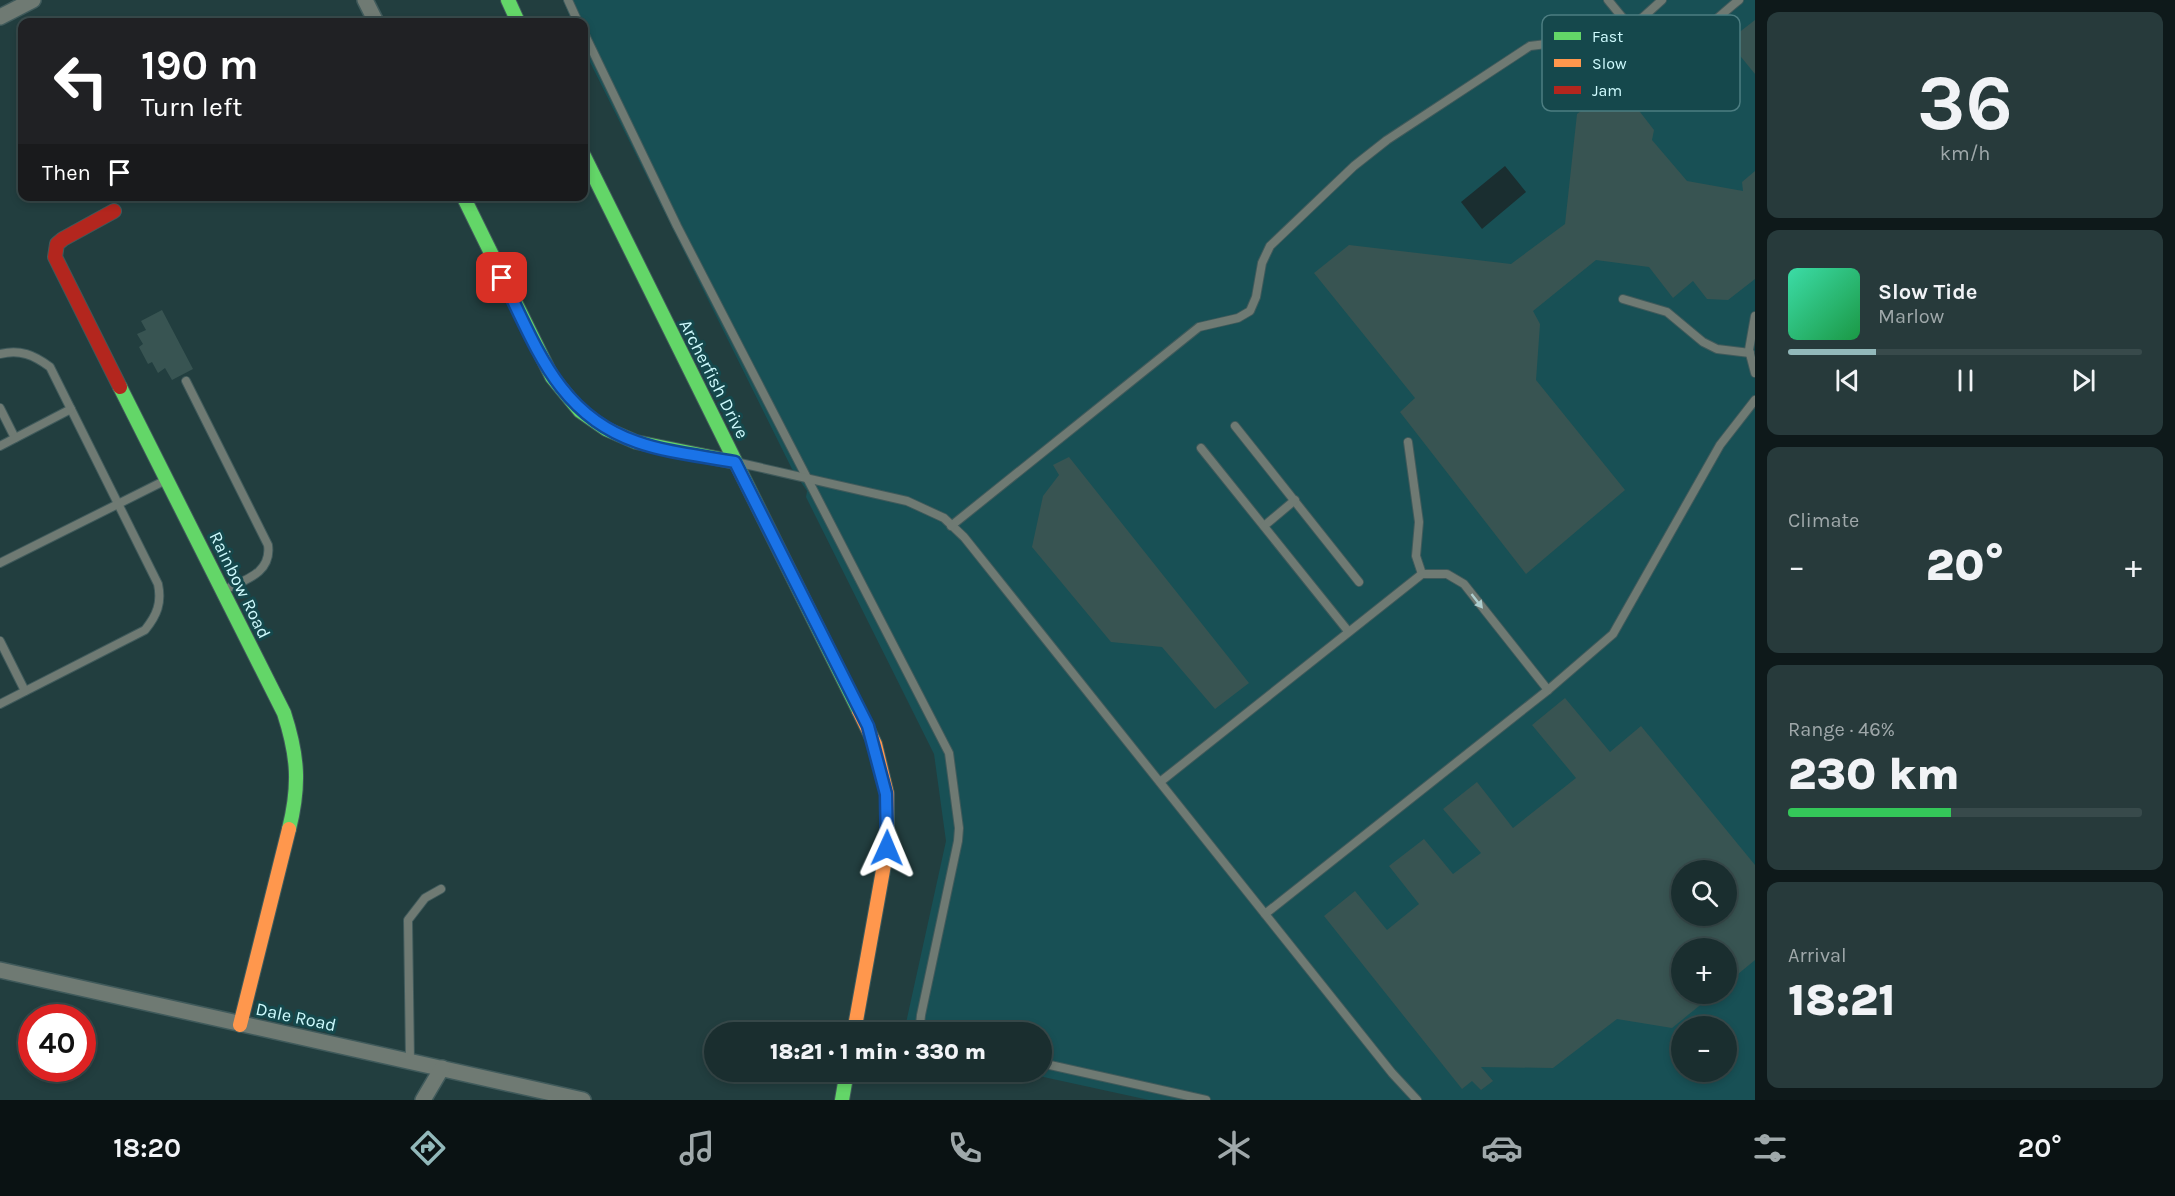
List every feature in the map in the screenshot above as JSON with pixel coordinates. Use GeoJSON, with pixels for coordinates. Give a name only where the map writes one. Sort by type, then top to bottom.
{"type":"FeatureCollection","features":[{"type":"Feature","properties":{"kind":"street"},"geometry":{"type":"LineString","coordinates":[[0,17],[33,0]]}},
{"type":"Feature","properties":{"kind":"street"},"geometry":{"type":"LineString","coordinates":[[365,0],[374,18]]}},
{"type":"Feature","properties":{"kind":"street"},"geometry":{"type":"LineString","coordinates":[[508,0],[516,18]]}},
{"type":"Feature","properties":{"kind":"street","name":"Archerfish Drive"},"geometry":{"type":"LineString","coordinates":[[588,164],[868,726],[883,776],[888,810],[887,848],[856,1022]]}},
{"type":"Feature","properties":{"kind":"street"},"geometry":{"type":"LineString","coordinates":[[465,201],[552,377],[580,411],[606,429],[636,442],[735,462]]}},
{"type":"Feature","properties":{"kind":"street","name":"Rainbow Road"},"geometry":{"type":"LineString","coordinates":[[114,211],[63,239],[57,244],[55,257],[284,713],[295,747],[297,764],[291,826],[240,1025]]}},
{"type":"Feature","properties":{"kind":"street","name":"Dale Road"},"geometry":{"type":"LineString","coordinates":[[0,970],[584,1100]]}},
{"type":"Feature","properties":{"kind":"street"},"geometry":{"type":"LineString","coordinates":[[423,1100],[442,1068]]}},
{"type":"Feature","properties":{"kind":"street"},"geometry":{"type":"LineString","coordinates":[[842,1100],[845,1082]]}},
{"type":"Feature","properties":{"kind":"lane"},"geometry":{"type":"LineString","coordinates":[[567,0],[576,18]]}},
{"type":"Feature","properties":{"kind":"lane"},"geometry":{"type":"LineString","coordinates":[[1608,0],[1620,15]]}},
{"type":"Feature","properties":{"kind":"lane"},"geometry":{"type":"LineString","coordinates":[[1645,15],[1662,0]]}},
{"type":"Feature","properties":{"kind":"lane"},"geometry":{"type":"LineString","coordinates":[[1719,15],[1739,0]]}},
{"type":"Feature","properties":{"kind":"lane"},"geometry":{"type":"LineString","coordinates":[[588,41],[677,226],[805,479],[948,753],[958,841],[920,1022]]}},
{"type":"Feature","properties":{"kind":"lane"},"geometry":{"type":"LineString","coordinates":[[951,526],[1199,327],[1238,318],[1250,310],[1256,297],[1262,263],[1270,246],[1354,166],[1387,140],[1530,46],[1542,45]]}},
{"type":"Feature","properties":{"kind":"lane"},"geometry":{"type":"LineString","coordinates":[[1623,299],[1667,312],[1703,342],[1717,349],[1750,352]]}},
{"type":"Feature","properties":{"kind":"lane"},"geometry":{"type":"LineString","coordinates":[[1755,316],[1750,352],[1755,373]]}},
{"type":"Feature","properties":{"kind":"lane"},"geometry":{"type":"LineString","coordinates":[[0,354],[24,352],[50,367],[158,584],[161,595],[155,617],[145,630],[0,704]]}},
{"type":"Feature","properties":{"kind":"lane"},"geometry":{"type":"LineString","coordinates":[[186,381],[268,545],[270,555],[262,569],[223,591]]}},
{"type":"Feature","properties":{"kind":"lane"},"geometry":{"type":"LineString","coordinates":[[1265,914],[1548,690],[1619,627],[1720,445],[1755,400]]}},
{"type":"Feature","properties":{"kind":"lane"},"geometry":{"type":"LineString","coordinates":[[0,408],[15,438]]}},
{"type":"Feature","properties":{"kind":"lane"},"geometry":{"type":"LineString","coordinates":[[0,446],[71,409]]}},
{"type":"Feature","properties":{"kind":"lane"},"geometry":{"type":"LineString","coordinates":[[1235,426],[1359,582]]}},
{"type":"Feature","properties":{"kind":"lane"},"geometry":{"type":"LineString","coordinates":[[1408,442],[1419,522],[1416,559],[1422,574]]}},
{"type":"Feature","properties":{"kind":"lane"},"geometry":{"type":"LineString","coordinates":[[1201,448],[1348,631]]}},
{"type":"Feature","properties":{"kind":"lane"},"geometry":{"type":"LineString","coordinates":[[735,462],[907,501],[932,512],[951,526],[988,565],[1392,1073],[1417,1100]]}},
{"type":"Feature","properties":{"kind":"lane"},"geometry":{"type":"LineString","coordinates":[[0,563],[167,479]]}},
{"type":"Feature","properties":{"kind":"lane"},"geometry":{"type":"LineString","coordinates":[[1264,526],[1295,500]]}},
{"type":"Feature","properties":{"kind":"lane"},"geometry":{"type":"LineString","coordinates":[[1160,782],[1422,574],[1447,574],[1464,584],[1548,690]]}},
{"type":"Feature","properties":{"kind":"lane"},"geometry":{"type":"LineString","coordinates":[[0,641],[25,691]]}},
{"type":"Feature","properties":{"kind":"lane"},"geometry":{"type":"LineString","coordinates":[[410,1062],[408,920],[426,898],[441,889]]}},
{"type":"Feature","properties":{"kind":"lane"},"geometry":{"type":"LineString","coordinates":[[1052,1065],[1206,1100]]}},
{"type":"Feature","properties":{"kind":"shaded area"},"geometry":{"type":"Polygon","coordinates":[[[563,0],[1755,0],[1755,1100],[1149,1100],[1052,1079],[1052,1022],[906,1022],[946,841],[934,754],[806,497],[807,491],[792,469],[588,58],[588,18],[570,18],[563,0]]]}},
{"type":"Feature","properties":{"kind":"shaded area"},"geometry":{"type":"Polygon","coordinates":[[[1505,166],[1526,192],[1482,229],[1461,202],[1505,166]]]}},
{"type":"Feature","properties":{"kind":"building"},"geometry":{"type":"Polygon","coordinates":[[[1755,20],[1755,74],[1740,56],[1740,32],[1755,20]]]}},
{"type":"Feature","properties":{"kind":"building"},"geometry":{"type":"Polygon","coordinates":[[[1581,111],[1639,111],[1654,130],[1652,140],[1687,181],[1743,191],[1742,182],[1755,171],[1755,279],[1728,300],[1707,299],[1693,281],[1673,298],[1649,267],[1596,260],[1533,311],[1540,324],[1536,380],[1625,490],[1526,574],[1400,412],[1415,398],[1314,273],[1349,245],[1511,264],[1565,224],[1577,114],[1581,111]]]}},
{"type":"Feature","properties":{"kind":"building"},"geometry":{"type":"Polygon","coordinates":[[[162,310],[193,369],[172,380],[165,368],[158,373],[152,362],[148,364],[139,347],[143,344],[137,334],[146,330],[141,321],[162,310]]]}},
{"type":"Feature","properties":{"kind":"building"},"geometry":{"type":"Polygon","coordinates":[[[1069,457],[1249,683],[1215,709],[1162,647],[1111,642],[1032,547],[1043,496],[1059,475],[1053,465],[1069,457]]]}},
{"type":"Feature","properties":{"kind":"building"},"geometry":{"type":"Polygon","coordinates":[[[1565,698],[1610,752],[1641,726],[1755,865],[1755,960],[1737,975],[1737,938],[1671,938],[1671,1004],[1701,1004],[1687,1016],[1671,1016],[1671,1028],[1617,1019],[1553,1068],[1481,1067],[1493,1081],[1481,1090],[1472,1081],[1462,1089],[1324,916],[1355,891],[1387,930],[1419,904],[1389,866],[1424,839],[1453,874],[1481,853],[1443,809],[1477,782],[1513,828],[1576,778],[1532,725],[1565,698]]]}},
{"type":"Feature","properties":{"kind":"traffic: fast"},"geometry":{"type":"LineString","coordinates":[[508,0],[516,18]]}},
{"type":"Feature","properties":{"kind":"traffic: fast"},"geometry":{"type":"LineString","coordinates":[[588,164],[859,711]]}},
{"type":"Feature","properties":{"kind":"traffic: fast"},"geometry":{"type":"LineString","coordinates":[[465,201],[552,377],[580,411],[606,429],[636,442],[735,462]]}},
{"type":"Feature","properties":{"kind":"traffic: fast"},"geometry":{"type":"LineString","coordinates":[[120,387],[284,713],[295,757],[296,771],[295,798],[289,829]]}},
{"type":"Feature","properties":{"kind":"traffic: fast"},"geometry":{"type":"LineString","coordinates":[[842,1100],[845,1082]]}},
{"type":"Feature","properties":{"kind":"traffic: slow"},"geometry":{"type":"LineString","coordinates":[[856,1022],[887,848],[887,794],[875,744],[859,711]]}},
{"type":"Feature","properties":{"kind":"traffic: slow"},"geometry":{"type":"LineString","coordinates":[[240,1025],[289,829]]}},
{"type":"Feature","properties":{"kind":"traffic: jam"},"geometry":{"type":"LineString","coordinates":[[114,211],[63,239],[57,244],[55,257],[120,387]]}},
{"type":"Feature","properties":{"kind":"route"},"geometry":{"type":"LineString","coordinates":[[502,278],[552,377],[580,411],[606,429],[648,446],[735,462],[868,726],[879,759],[886,794],[887,848]]}}]}
